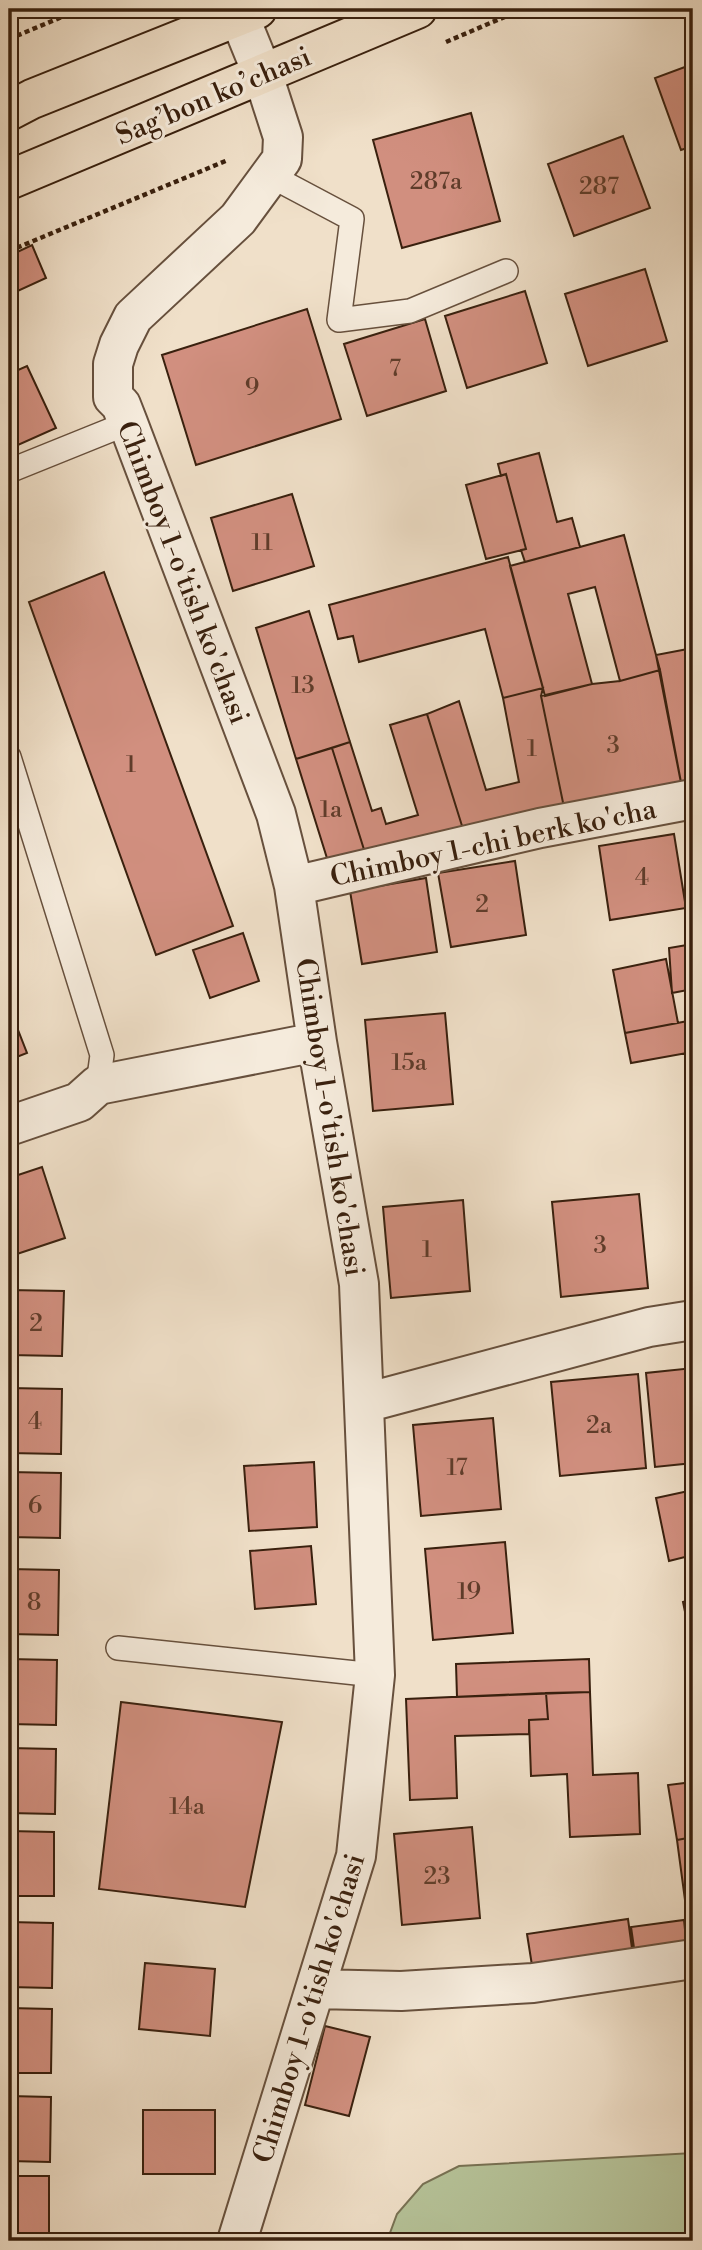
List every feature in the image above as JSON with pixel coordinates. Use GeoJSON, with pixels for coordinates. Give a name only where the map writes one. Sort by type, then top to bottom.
{"type":"FeatureCollection","features":[{"type":"Feature","properties":{"kind":"main road","name":"Sag’bon ko’chasi"},"geometry":{"type":"LineString","coordinates":[[9,180],[417,9]]}},
{"type":"Feature","properties":{"kind":"main road"},"geometry":{"type":"LineString","coordinates":[[9,111],[32,99],[248,12]]}},
{"type":"Feature","properties":{"kind":"street"},"geometry":{"type":"LineString","coordinates":[[248,12],[263,75],[283,137]]}},
{"type":"Feature","properties":{"kind":"street","name":"Chimboy 1-o'tish ko'chasi"},"geometry":{"type":"LineString","coordinates":[[237,2241],[356,1856],[374,1675],[359,1284],[317,1042],[294,886],[276,814],[121,405],[113,397],[112,378],[119,345],[133,317],[238,219],[282,159],[283,137]]}},
{"type":"Feature","properties":{"kind":"street","name":"Chimboy 1-chi berk ko'cha"},"geometry":{"type":"LineString","coordinates":[[294,886],[540,828],[693,799]]}},
{"type":"Feature","properties":{"kind":"street"},"geometry":{"type":"LineString","coordinates":[[9,1126],[79,1102],[98,1085],[317,1042]]}},
{"type":"Feature","properties":{"kind":"street"},"geometry":{"type":"LineString","coordinates":[[365,1402],[649,1327],[693,1320]]}},
{"type":"Feature","properties":{"kind":"street"},"geometry":{"type":"LineString","coordinates":[[315,1989],[401,1991],[533,1983],[693,1959]]}},
{"type":"Feature","properties":{"kind":"lane"},"geometry":{"type":"LineString","coordinates":[[271,176],[352,219],[339,320],[410,311],[506,271]]}},
{"type":"Feature","properties":{"kind":"lane"},"geometry":{"type":"LineString","coordinates":[[9,471],[128,423]]}},
{"type":"Feature","properties":{"kind":"lane"},"geometry":{"type":"LineString","coordinates":[[9,757],[102,1055],[98,1085]]}},
{"type":"Feature","properties":{"kind":"lane"},"geometry":{"type":"LineString","coordinates":[[118,1648],[374,1675]]}},
{"type":"Feature","properties":{"kind":"path"},"geometry":{"type":"LineString","coordinates":[[9,39],[81,9]]}},
{"type":"Feature","properties":{"kind":"path"},"geometry":{"type":"LineString","coordinates":[[9,251],[283,137]]}},
{"type":"Feature","properties":{"kind":"green space"},"geometry":{"type":"Polygon","coordinates":[[[693,2153],[693,2241],[387,2241],[397,2214],[423,2184],[459,2166],[693,2153]]]}},
{"type":"Feature","properties":{"kind":"building"},"geometry":{"type":"Polygon","coordinates":[[[693,64],[693,146],[681,150],[655,78],[693,64]]]}},
{"type":"Feature","properties":{"kind":"building"},"geometry":{"type":"Polygon","coordinates":[[[471,113],[500,221],[402,248],[373,140],[471,113]]]}},
{"type":"Feature","properties":{"kind":"building"},"geometry":{"type":"Polygon","coordinates":[[[623,136],[650,208],[574,236],[548,164],[623,136]]]}},
{"type":"Feature","properties":{"kind":"building"},"geometry":{"type":"Polygon","coordinates":[[[32,245],[46,278],[9,295],[9,256],[32,245]]]}},
{"type":"Feature","properties":{"kind":"building"},"geometry":{"type":"Polygon","coordinates":[[[645,269],[667,341],[588,366],[565,294],[645,269]]]}},
{"type":"Feature","properties":{"kind":"building"},"geometry":{"type":"Polygon","coordinates":[[[525,291],[547,363],[467,388],[445,316],[525,291]]]}},
{"type":"Feature","properties":{"kind":"building"},"geometry":{"type":"Polygon","coordinates":[[[307,309],[341,419],[196,465],[162,355],[307,309]]]}},
{"type":"Feature","properties":{"kind":"building"},"geometry":{"type":"Polygon","coordinates":[[[425,319],[446,391],[367,416],[344,344],[425,319]]]}},
{"type":"Feature","properties":{"kind":"building"},"geometry":{"type":"Polygon","coordinates":[[[27,366],[56,428],[9,449],[9,374],[27,366]]]}},
{"type":"Feature","properties":{"kind":"building"},"geometry":{"type":"Polygon","coordinates":[[[539,453],[557,522],[572,518],[580,547],[525,562],[521,550],[526,549],[506,474],[501,476],[498,464],[539,453]]]}},
{"type":"Feature","properties":{"kind":"building"},"geometry":{"type":"Polygon","coordinates":[[[506,474],[526,549],[486,559],[466,485],[506,474]]]}},
{"type":"Feature","properties":{"kind":"building"},"geometry":{"type":"Polygon","coordinates":[[[292,494],[314,566],[233,591],[211,518],[292,494]]]}},
{"type":"Feature","properties":{"kind":"building"},"geometry":{"type":"Polygon","coordinates":[[[624,535],[660,670],[620,681],[595,587],[568,594],[592,684],[545,696],[510,566],[624,535]]]}},
{"type":"Feature","properties":{"kind":"building"},"geometry":{"type":"Polygon","coordinates":[[[508,557],[543,688],[503,698],[485,629],[359,662],[353,636],[338,639],[329,605],[508,557]]]}},
{"type":"Feature","properties":{"kind":"building"},"geometry":{"type":"Polygon","coordinates":[[[104,572],[233,926],[156,955],[29,602],[104,572]]]}},
{"type":"Feature","properties":{"kind":"building"},"geometry":{"type":"Polygon","coordinates":[[[309,611],[350,742],[296,759],[256,628],[309,611]]]}},
{"type":"Feature","properties":{"kind":"building"},"geometry":{"type":"Polygon","coordinates":[[[693,648],[693,791],[683,793],[656,655],[693,648]]]}},
{"type":"Feature","properties":{"kind":"building"},"geometry":{"type":"Polygon","coordinates":[[[660,670],[683,793],[566,817],[541,696],[592,684],[620,681],[660,670]]]}},
{"type":"Feature","properties":{"kind":"building"},"geometry":{"type":"Polygon","coordinates":[[[543,688],[541,696],[566,817],[463,829],[427,714],[459,701],[486,790],[519,782],[503,698],[543,688]]]}},
{"type":"Feature","properties":{"kind":"building"},"geometry":{"type":"Polygon","coordinates":[[[427,714],[463,829],[367,859],[332,748],[350,742],[372,811],[381,808],[386,824],[418,815],[390,725],[427,714]]]}},
{"type":"Feature","properties":{"kind":"building"},"geometry":{"type":"Polygon","coordinates":[[[332,748],[367,859],[331,871],[296,759],[332,748]]]}},
{"type":"Feature","properties":{"kind":"building"},"geometry":{"type":"Polygon","coordinates":[[[674,834],[686,908],[610,920],[599,846],[674,834]]]}},
{"type":"Feature","properties":{"kind":"building"},"geometry":{"type":"Polygon","coordinates":[[[515,861],[526,935],[451,947],[438,873],[515,861]]]}},
{"type":"Feature","properties":{"kind":"building"},"geometry":{"type":"Polygon","coordinates":[[[426,878],[437,952],[362,964],[350,891],[426,878]]]}},
{"type":"Feature","properties":{"kind":"building"},"geometry":{"type":"Polygon","coordinates":[[[243,933],[259,981],[210,998],[193,950],[243,933]]]}},
{"type":"Feature","properties":{"kind":"building"},"geometry":{"type":"Polygon","coordinates":[[[693,944],[693,989],[672,993],[669,948],[693,944]]]}},
{"type":"Feature","properties":{"kind":"building"},"geometry":{"type":"Polygon","coordinates":[[[666,959],[678,1023],[625,1033],[613,970],[666,959]]]}},
{"type":"Feature","properties":{"kind":"building"},"geometry":{"type":"Polygon","coordinates":[[[9,1007],[27,1053],[9,1060],[9,1007]]]}},
{"type":"Feature","properties":{"kind":"building"},"geometry":{"type":"Polygon","coordinates":[[[445,1013],[453,1104],[373,1111],[365,1020],[445,1013]]]}},
{"type":"Feature","properties":{"kind":"building"},"geometry":{"type":"Polygon","coordinates":[[[693,1020],[693,1047],[686,1049],[687,1053],[631,1063],[625,1033],[693,1020]]]}},
{"type":"Feature","properties":{"kind":"building"},"geometry":{"type":"Polygon","coordinates":[[[693,1047],[693,1086],[686,1049],[693,1047]]]}},
{"type":"Feature","properties":{"kind":"building"},"geometry":{"type":"Polygon","coordinates":[[[42,1167],[65,1238],[11,1256],[9,1178],[42,1167]]]}},
{"type":"Feature","properties":{"kind":"building"},"geometry":{"type":"Polygon","coordinates":[[[639,1194],[648,1288],[561,1297],[552,1202],[639,1194]]]}},
{"type":"Feature","properties":{"kind":"building"},"geometry":{"type":"Polygon","coordinates":[[[463,1200],[470,1291],[391,1298],[383,1207],[463,1200]]]}},
{"type":"Feature","properties":{"kind":"building"},"geometry":{"type":"Polygon","coordinates":[[[9,1290],[64,1291],[62,1356],[9,1355],[9,1290]]]}},
{"type":"Feature","properties":{"kind":"building"},"geometry":{"type":"Polygon","coordinates":[[[693,1368],[693,1463],[655,1467],[646,1373],[693,1368]]]}},
{"type":"Feature","properties":{"kind":"building"},"geometry":{"type":"Polygon","coordinates":[[[638,1374],[646,1468],[560,1476],[551,1382],[638,1374]]]}},
{"type":"Feature","properties":{"kind":"building"},"geometry":{"type":"Polygon","coordinates":[[[9,1388],[62,1389],[61,1454],[9,1453],[9,1388]]]}},
{"type":"Feature","properties":{"kind":"building"},"geometry":{"type":"Polygon","coordinates":[[[493,1418],[501,1509],[421,1516],[413,1425],[493,1418]]]}},
{"type":"Feature","properties":{"kind":"building"},"geometry":{"type":"Polygon","coordinates":[[[314,1462],[317,1527],[249,1531],[244,1466],[314,1462]]]}},
{"type":"Feature","properties":{"kind":"building"},"geometry":{"type":"Polygon","coordinates":[[[9,1472],[61,1473],[60,1538],[9,1537],[9,1472]]]}},
{"type":"Feature","properties":{"kind":"building"},"geometry":{"type":"Polygon","coordinates":[[[693,1490],[693,1555],[669,1561],[656,1498],[693,1490]]]}},
{"type":"Feature","properties":{"kind":"building"},"geometry":{"type":"Polygon","coordinates":[[[505,1542],[513,1633],[433,1640],[425,1549],[505,1542]]]}},
{"type":"Feature","properties":{"kind":"building"},"geometry":{"type":"Polygon","coordinates":[[[311,1546],[316,1604],[255,1609],[250,1551],[311,1546]]]}},
{"type":"Feature","properties":{"kind":"building"},"geometry":{"type":"Polygon","coordinates":[[[9,1569],[59,1570],[58,1635],[9,1634],[9,1569]]]}},
{"type":"Feature","properties":{"kind":"building"},"geometry":{"type":"Polygon","coordinates":[[[693,1599],[693,1651],[683,1602],[693,1599]]]}},
{"type":"Feature","properties":{"kind":"building"},"geometry":{"type":"Polygon","coordinates":[[[9,1659],[57,1660],[56,1725],[9,1724],[9,1659]]]}},
{"type":"Feature","properties":{"kind":"building"},"geometry":{"type":"Polygon","coordinates":[[[589,1659],[590,1692],[457,1697],[456,1664],[589,1659]]]}},
{"type":"Feature","properties":{"kind":"building"},"geometry":{"type":"Polygon","coordinates":[[[590,1692],[593,1775],[638,1773],[640,1834],[570,1837],[567,1774],[531,1776],[529,1720],[548,1719],[546,1693],[590,1692]]]}},
{"type":"Feature","properties":{"kind":"building"},"geometry":{"type":"Polygon","coordinates":[[[546,1693],[548,1719],[529,1720],[529,1734],[455,1736],[457,1798],[410,1800],[406,1699],[546,1693]]]}},
{"type":"Feature","properties":{"kind":"building"},"geometry":{"type":"Polygon","coordinates":[[[121,1702],[282,1722],[245,1907],[99,1889],[121,1702]]]}},
{"type":"Feature","properties":{"kind":"building"},"geometry":{"type":"Polygon","coordinates":[[[9,1748],[56,1749],[55,1814],[9,1813],[9,1748]]]}},
{"type":"Feature","properties":{"kind":"building"},"geometry":{"type":"Polygon","coordinates":[[[693,1782],[693,1837],[677,1840],[668,1785],[693,1782]]]}},
{"type":"Feature","properties":{"kind":"building"},"geometry":{"type":"Polygon","coordinates":[[[472,1827],[480,1918],[402,1925],[394,1834],[472,1827]]]}},
{"type":"Feature","properties":{"kind":"building"},"geometry":{"type":"Polygon","coordinates":[[[9,1831],[54,1832],[54,1896],[9,1896],[9,1831]]]}},
{"type":"Feature","properties":{"kind":"building"},"geometry":{"type":"Polygon","coordinates":[[[693,1837],[693,1945],[691,1945],[677,1840],[693,1837]]]}},
{"type":"Feature","properties":{"kind":"building"},"geometry":{"type":"Polygon","coordinates":[[[628,1919],[634,1963],[534,1978],[527,1934],[628,1919]]]}},
{"type":"Feature","properties":{"kind":"building"},"geometry":{"type":"Polygon","coordinates":[[[684,1920],[687,1949],[635,1955],[631,1927],[684,1920]]]}},
{"type":"Feature","properties":{"kind":"building"},"geometry":{"type":"Polygon","coordinates":[[[9,1922],[53,1923],[52,1988],[9,1987],[9,1922]]]}},
{"type":"Feature","properties":{"kind":"building"},"geometry":{"type":"Polygon","coordinates":[[[145,1963],[215,1969],[210,2036],[139,2029],[145,1963]]]}},
{"type":"Feature","properties":{"kind":"building"},"geometry":{"type":"Polygon","coordinates":[[[9,2008],[52,2009],[51,2073],[9,2073],[9,2008]]]}},
{"type":"Feature","properties":{"kind":"building"},"geometry":{"type":"Polygon","coordinates":[[[325,2026],[370,2037],[349,2116],[305,2105],[325,2026]]]}},
{"type":"Feature","properties":{"kind":"building"},"geometry":{"type":"Polygon","coordinates":[[[9,2096],[51,2097],[50,2162],[9,2161],[9,2096]]]}},
{"type":"Feature","properties":{"kind":"building"},"geometry":{"type":"Polygon","coordinates":[[[143,2110],[215,2110],[215,2174],[143,2174],[143,2110]]]}},
{"type":"Feature","properties":{"kind":"building"},"geometry":{"type":"Polygon","coordinates":[[[9,2176],[49,2176],[49,2241],[9,2241],[9,2176]]]}}]}
